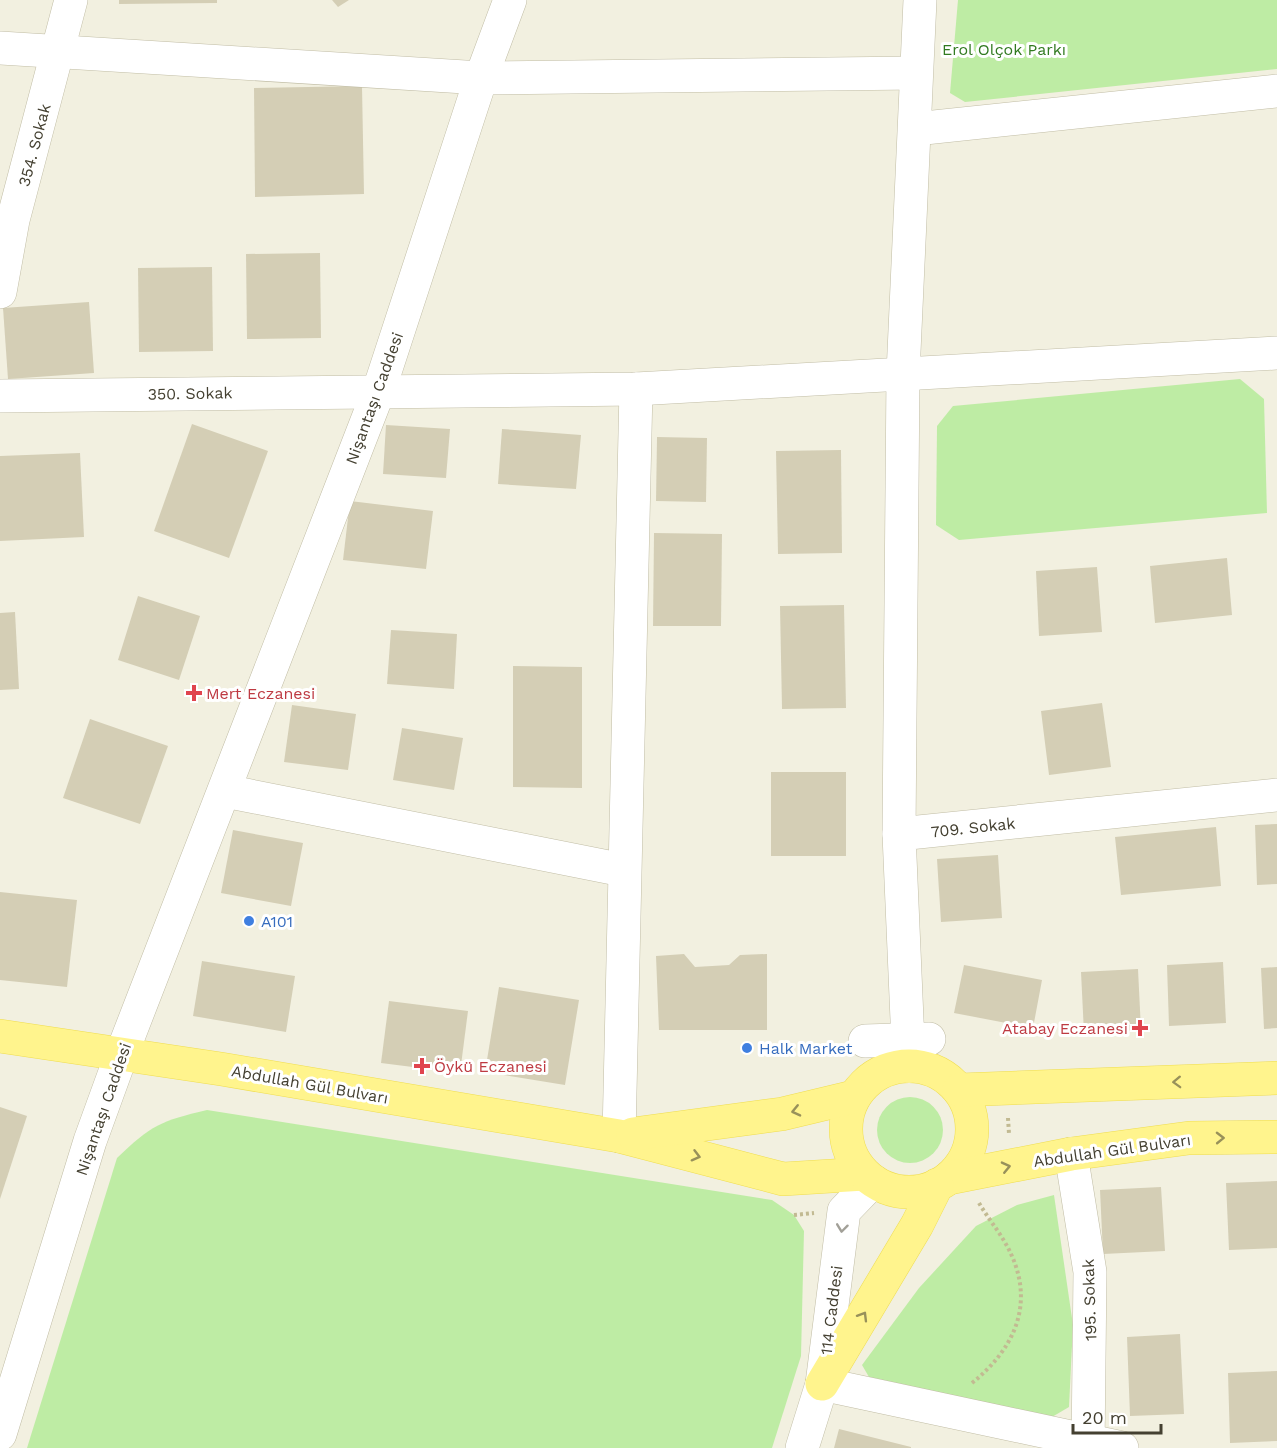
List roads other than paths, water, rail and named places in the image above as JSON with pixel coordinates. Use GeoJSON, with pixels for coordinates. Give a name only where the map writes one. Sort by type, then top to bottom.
{"type":"FeatureCollection","features":[{"type":"Feature","properties":{"kind":"main road","name":"Abdullah Gül Bulvarı"},"geometry":{"type":"LineString","coordinates":[[0,1036],[122,1053],[619,1136],[783,1179],[869,1178]]}},
{"type":"Feature","properties":{"kind":"main road"},"geometry":{"type":"LineString","coordinates":[[822,1384],[917,1225],[962,1163],[970,1146],[970,1117],[959,1090],[945,1077],[928,1068],[915,1048],[892,1068],[877,1074],[863,1084],[853,1097],[846,1116],[845,1138],[852,1158],[869,1178],[888,1189],[904,1192],[921,1191],[949,1180]]}},
{"type":"Feature","properties":{"kind":"main road"},"geometry":{"type":"LineString","coordinates":[[959,1090],[1277,1078]]}},
{"type":"Feature","properties":{"kind":"main road","name":"Abdullah Gül Bulvarı"},"geometry":{"type":"LineString","coordinates":[[619,1136],[782,1114],[853,1097]]}},
{"type":"Feature","properties":{"kind":"main road","name":"Abdullah Gül Bulvarı"},"geometry":{"type":"LineString","coordinates":[[949,1180],[1071,1154],[1189,1138],[1277,1137]]}},
{"type":"Feature","properties":{"kind":"street","name":"354. Sokak"},"geometry":{"type":"LineString","coordinates":[[0,292],[13,220],[60,50],[71,0]]}},
{"type":"Feature","properties":{"kind":"street","name":"Nişantaşı Caddesi"},"geometry":{"type":"LineString","coordinates":[[0,1434],[90,1142],[122,1053],[379,390],[481,78],[510,0]]}},
{"type":"Feature","properties":{"kind":"street"},"geometry":{"type":"LineString","coordinates":[[865,1041],[915,1048],[899,834],[903,374],[920,0]]}},
{"type":"Feature","properties":{"kind":"street"},"geometry":{"type":"LineString","coordinates":[[0,48],[481,78],[916,73]]}},
{"type":"Feature","properties":{"kind":"street"},"geometry":{"type":"LineString","coordinates":[[915,129],[1277,91]]}},
{"type":"Feature","properties":{"kind":"street","name":"350. Sokak"},"geometry":{"type":"LineString","coordinates":[[0,396],[379,390],[636,389],[1277,353]]}},
{"type":"Feature","properties":{"kind":"street"},"geometry":{"type":"LineString","coordinates":[[619,1136],[623,870],[636,389]]}},
{"type":"Feature","properties":{"kind":"street"},"geometry":{"type":"LineString","coordinates":[[225,791],[623,870]]}},
{"type":"Feature","properties":{"kind":"street","name":"709. Sokak"},"geometry":{"type":"LineString","coordinates":[[899,834],[1277,795]]}},
{"type":"Feature","properties":{"kind":"street","name":"195. Sokak"},"geometry":{"type":"LineString","coordinates":[[1071,1154],[1090,1272],[1089,1444]]}},
{"type":"Feature","properties":{"kind":"street","name":"114 Caddesi"},"geometry":{"type":"LineString","coordinates":[[802,1448],[822,1384],[844,1211],[869,1178]]}},
{"type":"Feature","properties":{"kind":"street"},"geometry":{"type":"LineString","coordinates":[[822,1384],[1089,1444],[1122,1448]]}},
{"type":"Feature","properties":{"kind":"place","name":"Mert Eczanesi"},"geometry":{"type":"Point","coordinates":[194,693]}},
{"type":"Feature","properties":{"kind":"place","name":"A101"},"geometry":{"type":"Point","coordinates":[249,921]}},
{"type":"Feature","properties":{"kind":"place","name":"Atabay Eczanesi"},"geometry":{"type":"Point","coordinates":[1140,1028]}},
{"type":"Feature","properties":{"kind":"place","name":"Halk Market"},"geometry":{"type":"Point","coordinates":[747,1048]}},
{"type":"Feature","properties":{"kind":"place","name":"Öykü Eczanesi"},"geometry":{"type":"Point","coordinates":[422,1066]}},
{"type":"Feature","properties":{"kind":"park label","name":"Erol Olçok Parkı"},"geometry":{"type":"Point","coordinates":[1004,49]}}]}
